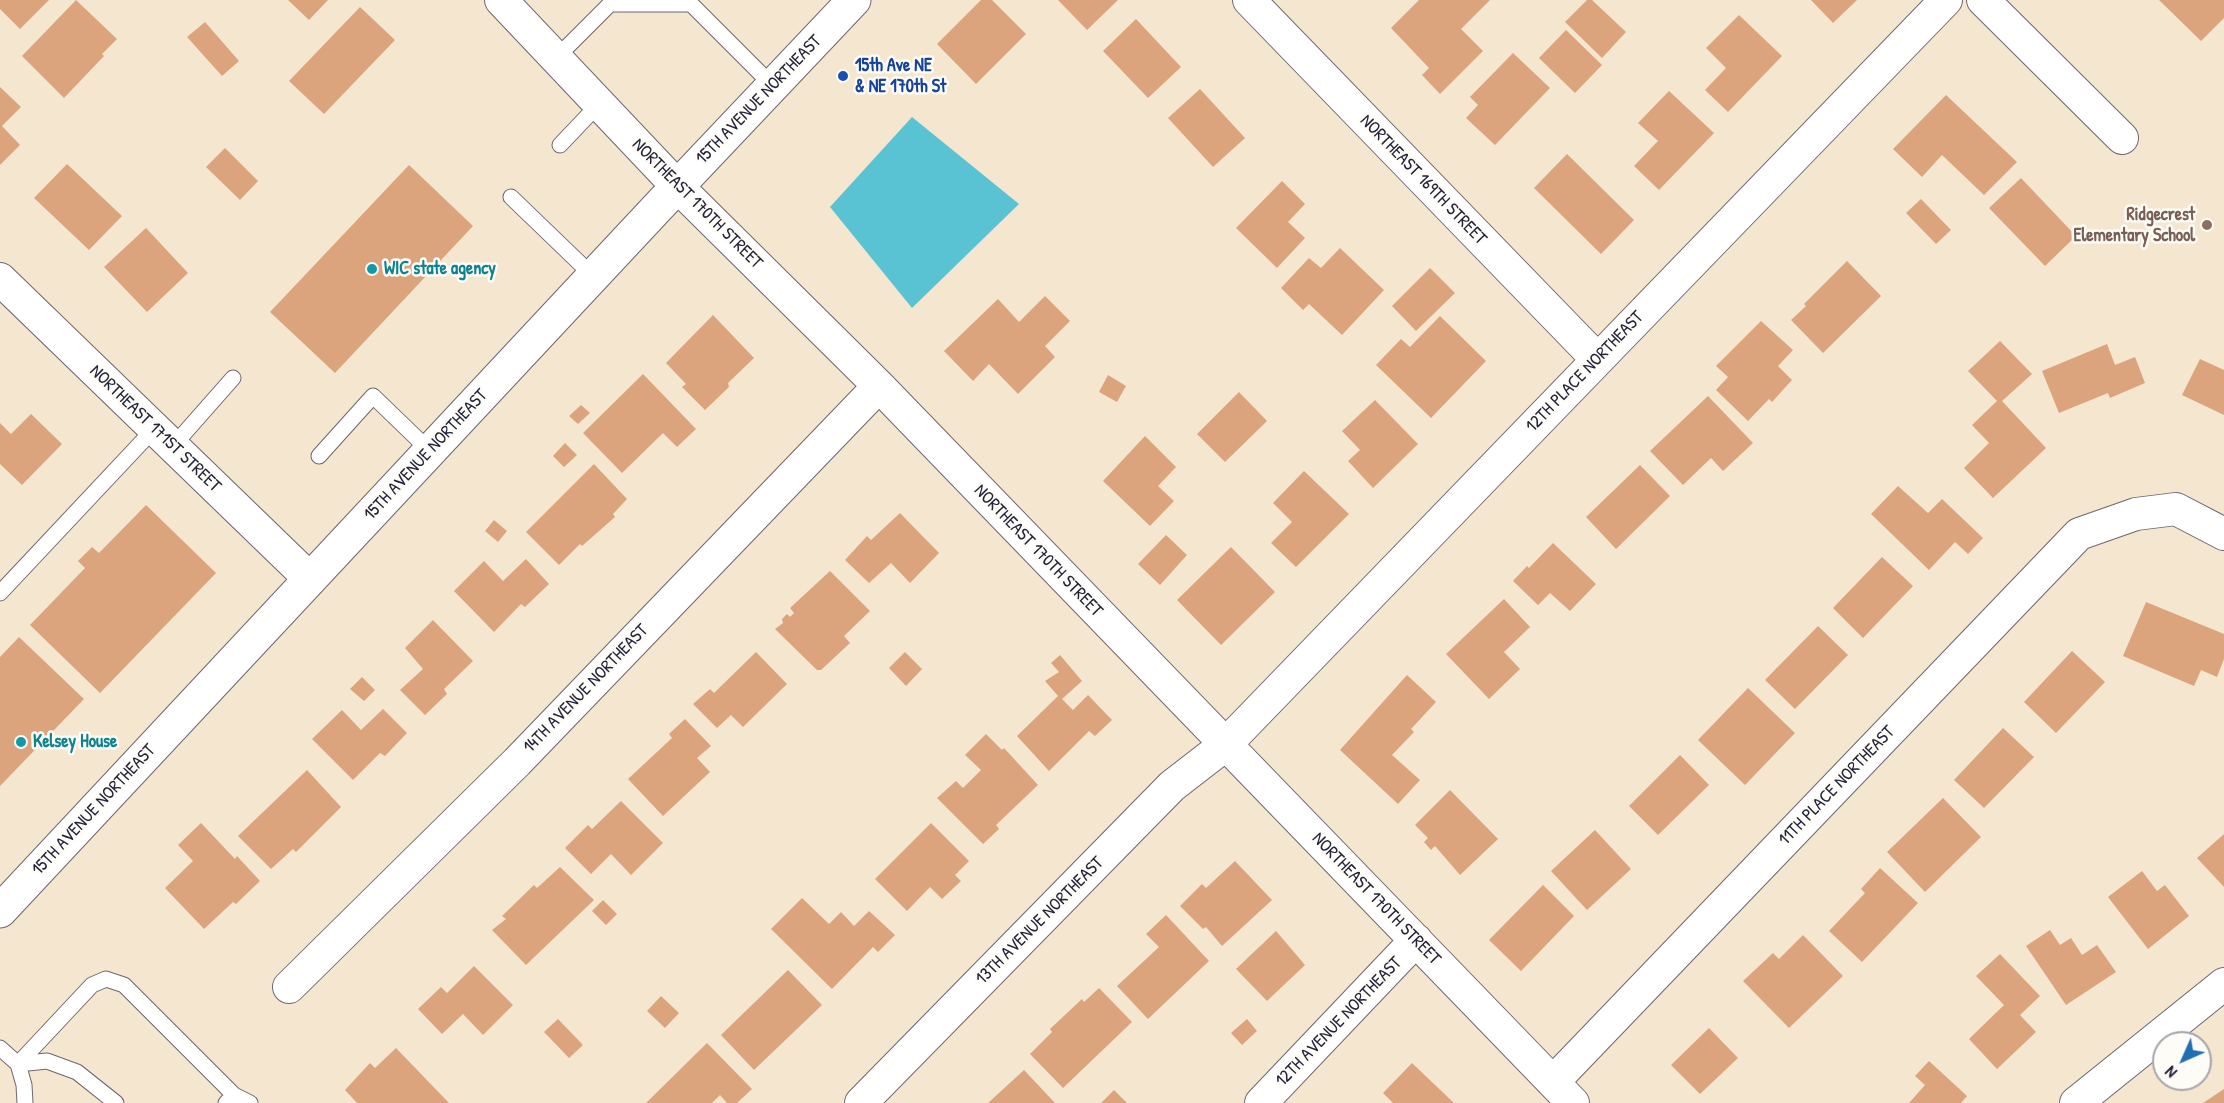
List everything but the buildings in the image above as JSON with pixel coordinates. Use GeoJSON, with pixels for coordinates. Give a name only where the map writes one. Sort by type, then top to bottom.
{"type":"FeatureCollection","features":[{"type":"Feature","properties":{"kind":"main road","name":"15TH AVENUE NORTHEAST"},"geometry":{"type":"LineString","coordinates":[[0,911],[677,186],[854,0]]}},
{"type":"Feature","properties":{"kind":"street","name":"NORTHEAST 170TH STREET"},"geometry":{"type":"LineString","coordinates":[[501,0],[677,186],[879,387],[1563,1092]]}},
{"type":"Feature","properties":{"kind":"street","name":"NORTHEAST 169TH STREET"},"geometry":{"type":"LineString","coordinates":[[1249,0],[1597,359]]}},
{"type":"Feature","properties":{"kind":"street","name":"12TH PLACE NORTHEAST"},"geometry":{"type":"LineString","coordinates":[[1225,745],[1946,0]]}},
{"type":"Feature","properties":{"kind":"street"},"geometry":{"type":"LineString","coordinates":[[1983,0],[2122,138]]}},
{"type":"Feature","properties":{"kind":"street","name":"NORTHEAST 171ST STREET"},"geometry":{"type":"LineString","coordinates":[[0,279],[310,579]]}},
{"type":"Feature","properties":{"kind":"street","name":"14TH AVENUE NORTHEAST"},"geometry":{"type":"LineString","coordinates":[[289,987],[517,762],[879,387]]}},
{"type":"Feature","properties":{"kind":"street","name":"11TH PLACE NORTHEAST"},"geometry":{"type":"LineString","coordinates":[[1563,1092],[2079,534],[2136,514],[2176,509],[2224,534]]}},
{"type":"Feature","properties":{"kind":"street","name":"13TH AVENUE NORTHEAST"},"geometry":{"type":"LineString","coordinates":[[861,1103],[1172,786],[1225,745]]}},
{"type":"Feature","properties":{"kind":"street","name":"12TH AVENUE NORTHEAST"},"geometry":{"type":"LineString","coordinates":[[1261,1103],[1416,940]]}},
{"type":"Feature","properties":{"kind":"street"},"geometry":{"type":"LineString","coordinates":[[2076,1103],[2224,984]]}},
{"type":"Feature","properties":{"kind":"lane"},"geometry":{"type":"LineString","coordinates":[[556,58],[610,4],[691,4],[773,86]]}},
{"type":"Feature","properties":{"kind":"lane"},"geometry":{"type":"LineString","coordinates":[[560,145],[599,104]]}},
{"type":"Feature","properties":{"kind":"lane"},"geometry":{"type":"LineString","coordinates":[[512,197],[593,276]]}},
{"type":"Feature","properties":{"kind":"lane"},"geometry":{"type":"LineString","coordinates":[[0,593],[164,437],[233,378]]}},
{"type":"Feature","properties":{"kind":"lane"},"geometry":{"type":"LineString","coordinates":[[319,456],[373,396],[430,451]]}},
{"type":"Feature","properties":{"kind":"lane"},"geometry":{"type":"LineString","coordinates":[[18,1064],[92,985],[106,979],[124,985],[230,1099],[250,1103]]}},
{"type":"Feature","properties":{"kind":"lane"},"geometry":{"type":"LineString","coordinates":[[0,1048],[18,1064],[26,1103]]}},
{"type":"Feature","properties":{"kind":"lane"},"geometry":{"type":"LineString","coordinates":[[18,1064],[47,1061],[77,1072],[116,1103]]}},
{"type":"Feature","properties":{"kind":"water"},"geometry":{"type":"Polygon","coordinates":[[[912,117],[1019,204],[912,308],[830,207],[912,117]]]}},
{"type":"Feature","properties":{"kind":"place","name":"15th Ave NE & NE 170th St"},"geometry":{"type":"Point","coordinates":[843,76]}},
{"type":"Feature","properties":{"kind":"place","name":"Ridgecrest Elementary School"},"geometry":{"type":"Point","coordinates":[2207,225]}},
{"type":"Feature","properties":{"kind":"place","name":"WIC state agency"},"geometry":{"type":"Point","coordinates":[372,269]}},
{"type":"Feature","properties":{"kind":"place","name":"Kelsey House"},"geometry":{"type":"Point","coordinates":[21,742]}}]}
